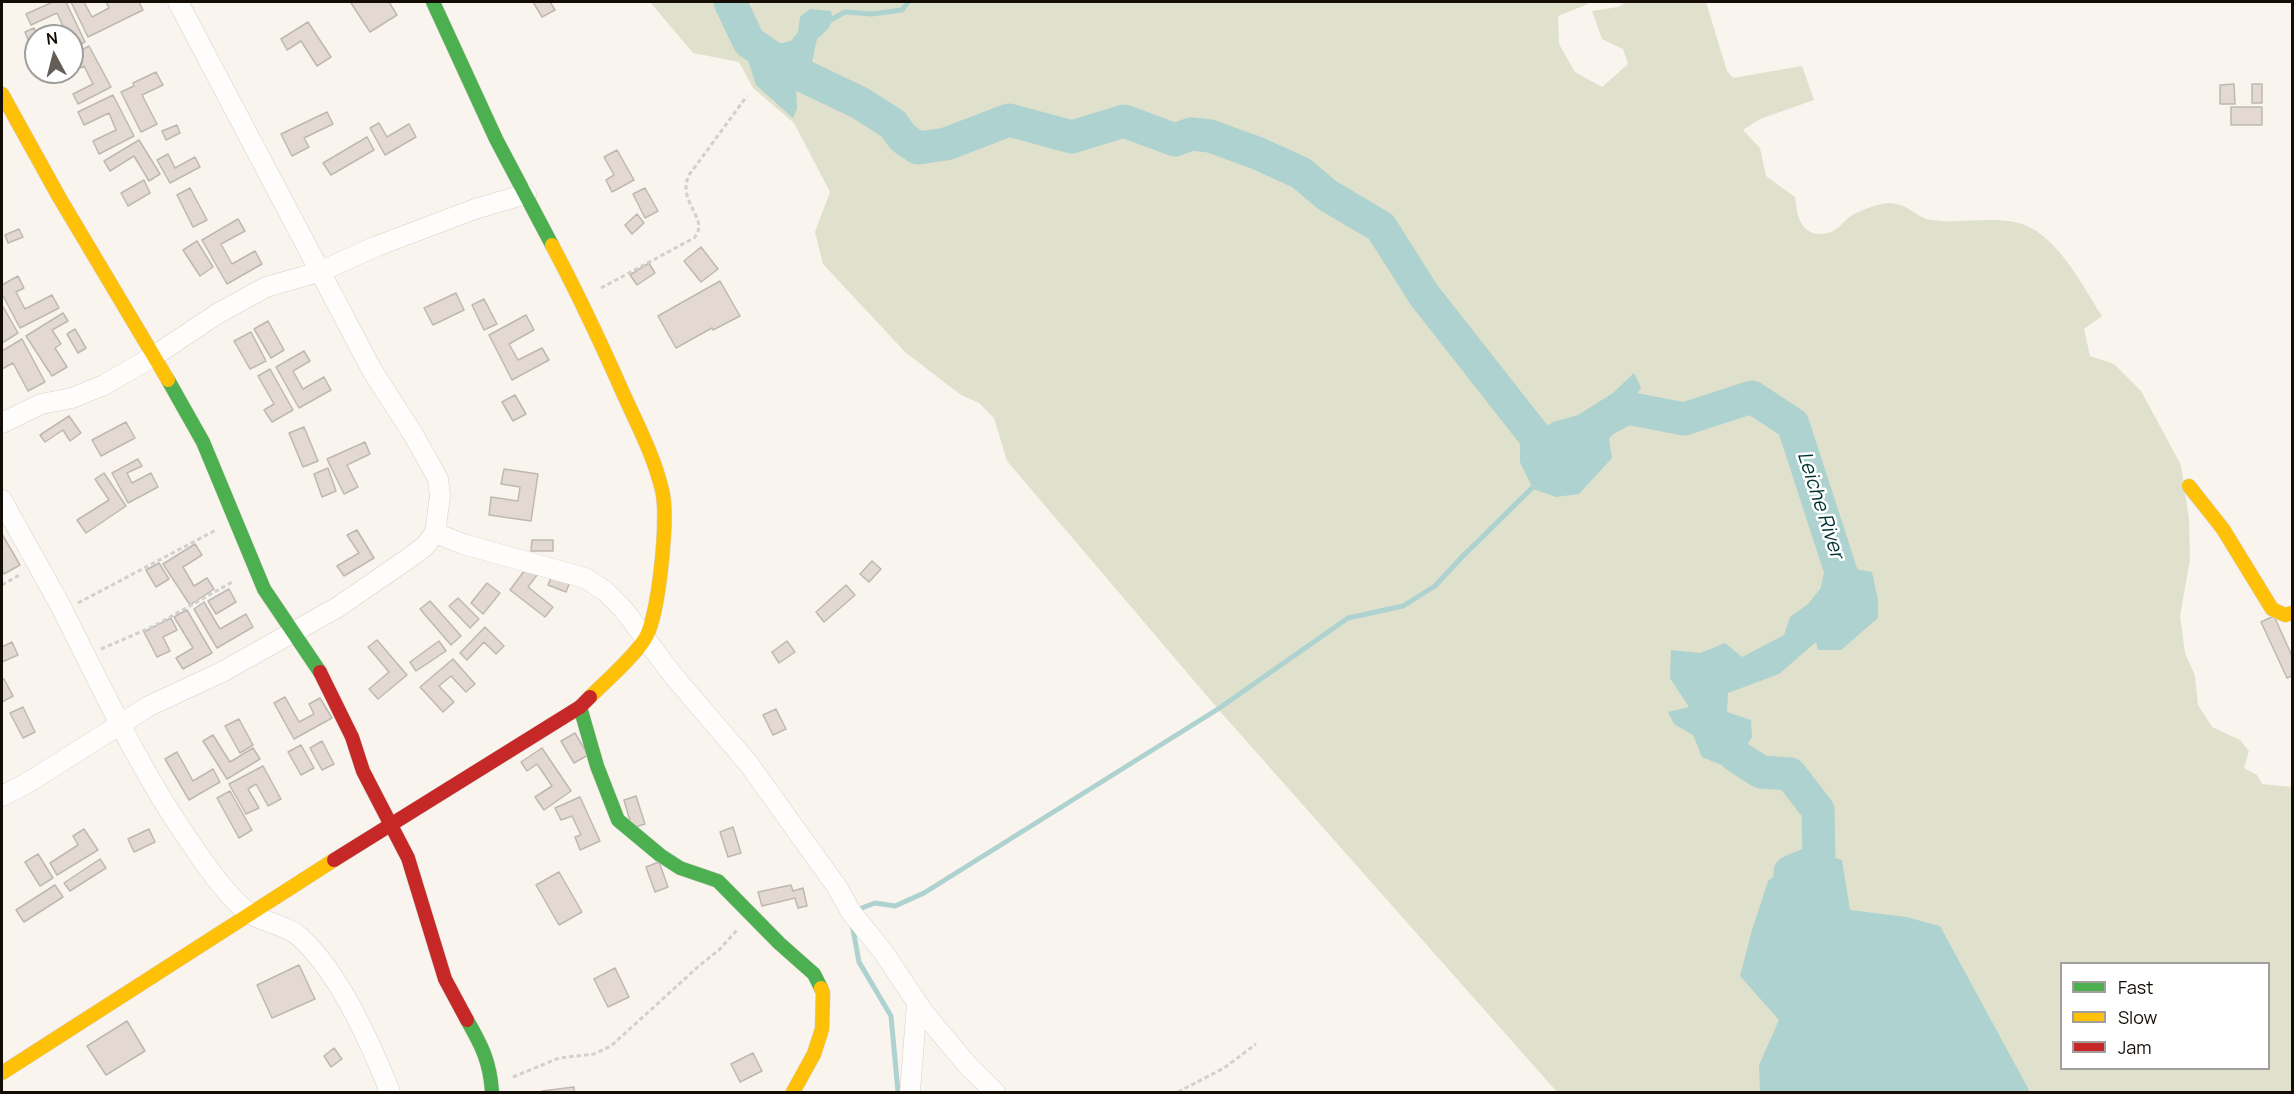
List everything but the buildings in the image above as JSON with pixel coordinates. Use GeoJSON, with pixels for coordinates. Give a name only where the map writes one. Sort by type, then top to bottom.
{"type":"FeatureCollection","features":[{"type":"Feature","properties":{"kind":"street"},"geometry":{"type":"LineString","coordinates":[[2,796],[29,782],[149,706],[222,672],[338,607],[425,546],[435,533],[440,496],[438,479],[413,434],[373,372],[178,2]]}},
{"type":"Feature","properties":{"kind":"street"},"geometry":{"type":"LineString","coordinates":[[2,1073],[249,913],[580,707],[612,676],[646,637],[657,602],[661,572],[664,536],[663,491],[641,432],[581,299],[464,73],[433,2]]}},
{"type":"Feature","properties":{"kind":"street"},"geometry":{"type":"LineString","coordinates":[[2,94],[53,188],[203,442],[233,521],[264,589],[315,663],[332,695],[352,737],[363,771],[414,876],[445,980],[487,1056],[493,1091]]}},
{"type":"Feature","properties":{"kind":"street"},"geometry":{"type":"LineString","coordinates":[[2,423],[41,404],[72,399],[104,385],[154,356],[217,314],[266,288],[319,272],[377,246],[475,209],[525,194]]}},
{"type":"Feature","properties":{"kind":"street"},"geometry":{"type":"LineString","coordinates":[[2189,486],[2223,529],[2272,609],[2285,615],[2292,613]]}},
{"type":"Feature","properties":{"kind":"street"},"geometry":{"type":"LineString","coordinates":[[2,500],[63,611],[119,724],[191,844],[219,882],[249,913],[297,934],[317,954],[350,1006],[375,1054],[390,1092]]}},
{"type":"Feature","properties":{"kind":"street"},"geometry":{"type":"LineString","coordinates":[[435,533],[463,544],[585,578],[605,591],[623,609],[672,674],[748,763],[837,887],[851,912],[884,953],[917,1003],[956,1052],[995,1092]]}},
{"type":"Feature","properties":{"kind":"street"},"geometry":{"type":"LineString","coordinates":[[580,707],[597,766],[618,820],[660,855],[680,868],[718,881],[779,944],[814,974],[823,993],[824,1013],[819,1042],[793,1092]]}},
{"type":"Feature","properties":{"kind":"street"},"geometry":{"type":"LineString","coordinates":[[910,1092],[917,1003]]}},
{"type":"Feature","properties":{"kind":"path"},"geometry":{"type":"LineString","coordinates":[[581,299],[694,238],[699,232],[699,225],[686,195],[685,185],[689,175],[747,96]]}},
{"type":"Feature","properties":{"kind":"path"},"geometry":{"type":"LineString","coordinates":[[63,611],[233,521]]}},
{"type":"Feature","properties":{"kind":"path"},"geometry":{"type":"LineString","coordinates":[[85,655],[154,626],[254,569]]}},
{"type":"Feature","properties":{"kind":"path"},"geometry":{"type":"LineString","coordinates":[[493,1091],[522,1072],[559,1059],[594,1054],[611,1046],[719,950],[751,914]]}},
{"type":"Feature","properties":{"kind":"path"},"geometry":{"type":"LineString","coordinates":[[1178,1092],[1224,1068],[1256,1044]]}},
{"type":"Feature","properties":{"kind":"green space"},"geometry":{"type":"Polygon","coordinates":[[[650,2],[1588,2],[1588,4],[1558,16],[1559,44],[1575,72],[1602,87],[1628,64],[1623,49],[1602,39],[1592,11],[1618,7],[1626,2],[1706,2],[1727,71],[1733,78],[1802,66],[1814,100],[1760,119],[1743,130],[1760,148],[1766,176],[1795,197],[1800,221],[1808,230],[1820,234],[1831,232],[1854,214],[1876,205],[1889,203],[1901,205],[1931,220],[2014,222],[2029,227],[2054,246],[2076,274],[2102,316],[2084,329],[2090,356],[2114,364],[2141,391],[2181,465],[2189,519],[2190,560],[2180,616],[2185,653],[2195,676],[2198,705],[2212,727],[2240,740],[2249,751],[2244,768],[2257,775],[2262,784],[2292,787],[2292,1092],[1557,1092],[1218,709],[1007,461],[994,418],[979,403],[961,395],[905,352],[823,264],[815,232],[830,192],[794,123],[753,88],[739,62],[693,53],[650,2]]]}},
{"type":"Feature","properties":{"kind":"water"},"geometry":{"type":"Polygon","coordinates":[[[810,9],[831,11],[832,20],[829,27],[817,39],[809,76],[796,85],[797,109],[793,118],[756,85],[736,23],[744,19],[761,40],[774,45],[791,41],[798,32],[800,17],[810,9]]]}},
{"type":"Feature","properties":{"kind":"water"},"geometry":{"type":"Polygon","coordinates":[[[1634,373],[1641,388],[1608,434],[1612,458],[1579,494],[1556,497],[1533,489],[1520,462],[1520,444],[1553,422],[1578,415],[1613,393],[1634,373]]]}},
{"type":"Feature","properties":{"kind":"water"},"geometry":{"type":"Polygon","coordinates":[[[1850,568],[1872,572],[1878,600],[1878,618],[1841,650],[1818,650],[1816,642],[1779,674],[1728,693],[1727,712],[1751,720],[1752,737],[1741,754],[1748,776],[1702,757],[1693,735],[1674,724],[1668,712],[1689,707],[1670,678],[1671,650],[1700,653],[1725,643],[1742,657],[1784,635],[1790,617],[1808,604],[1829,578],[1850,568]]]}},
{"type":"Feature","properties":{"kind":"water"},"geometry":{"type":"Polygon","coordinates":[[[1807,851],[1842,860],[1850,910],[1906,917],[1940,926],[2030,1092],[1760,1092],[1759,1065],[1779,1020],[1740,976],[1768,881],[1807,851]]]}},
{"type":"Feature","properties":{"kind":"waterway","name":"Leiche River"},"geometry":{"type":"LineString","coordinates":[[730,2],[749,42],[789,69],[860,103],[893,124],[903,138],[918,148],[946,144],[1009,120],[1072,137],[1124,121],[1175,140],[1191,134],[1210,136],[1257,153],[1301,173],[1327,195],[1381,227],[1424,295],[1534,435],[1554,450],[1584,441],[1603,421],[1627,408],[1684,419],[1752,397],[1793,424],[1841,572],[1833,609],[1828,613]]}},
{"type":"Feature","properties":{"kind":"waterway"},"geometry":{"type":"LineString","coordinates":[[827,22],[845,12],[872,14],[902,10],[908,2]]}},
{"type":"Feature","properties":{"kind":"waterway"},"geometry":{"type":"LineString","coordinates":[[854,911],[875,903],[895,906],[924,893],[1218,709],[1348,618],[1403,606],[1435,586],[1535,485]]}},
{"type":"Feature","properties":{"kind":"waterway","name":"Leiche River"},"geometry":{"type":"LineString","coordinates":[[1716,724],[1736,756],[1761,772],[1790,774],[1818,810],[1819,860],[1790,872],[1790,880]]}},
{"type":"Feature","properties":{"kind":"waterway"},"geometry":{"type":"LineString","coordinates":[[852,924],[859,962],[891,1016],[898,1092]]}},
{"type":"Feature","properties":{"kind":"traffic: fast"},"geometry":{"type":"LineString","coordinates":[[433,2],[496,139],[552,245]]}},
{"type":"Feature","properties":{"kind":"traffic: fast"},"geometry":{"type":"LineString","coordinates":[[168,380],[203,442],[264,589],[320,672]]}},
{"type":"Feature","properties":{"kind":"traffic: fast"},"geometry":{"type":"LineString","coordinates":[[580,707],[597,766],[618,820],[660,855],[680,868],[718,881],[779,943],[814,974],[821,988]]}},
{"type":"Feature","properties":{"kind":"traffic: fast"},"geometry":{"type":"LineString","coordinates":[[467,1020],[484,1054],[492,1092]]}},
{"type":"Feature","properties":{"kind":"traffic: slow"},"geometry":{"type":"LineString","coordinates":[[2,94],[59,197],[168,380]]}},
{"type":"Feature","properties":{"kind":"traffic: slow"},"geometry":{"type":"LineString","coordinates":[[552,245],[645,440],[659,477],[664,503],[659,587],[651,625],[646,637],[635,652],[590,697]]}},
{"type":"Feature","properties":{"kind":"traffic: slow"},"geometry":{"type":"LineString","coordinates":[[2189,486],[2223,529],[2272,609],[2285,615],[2292,613]]}},
{"type":"Feature","properties":{"kind":"traffic: slow"},"geometry":{"type":"LineString","coordinates":[[2,1073],[334,860]]}},
{"type":"Feature","properties":{"kind":"traffic: slow"},"geometry":{"type":"LineString","coordinates":[[793,1092],[814,1054],[822,1029],[823,993],[821,988]]}},
{"type":"Feature","properties":{"kind":"traffic: jam"},"geometry":{"type":"LineString","coordinates":[[320,672],[352,737],[363,771],[408,858],[445,979],[467,1020]]}},
{"type":"Feature","properties":{"kind":"traffic: jam"},"geometry":{"type":"LineString","coordinates":[[334,860],[580,707],[590,697]]}}]}
